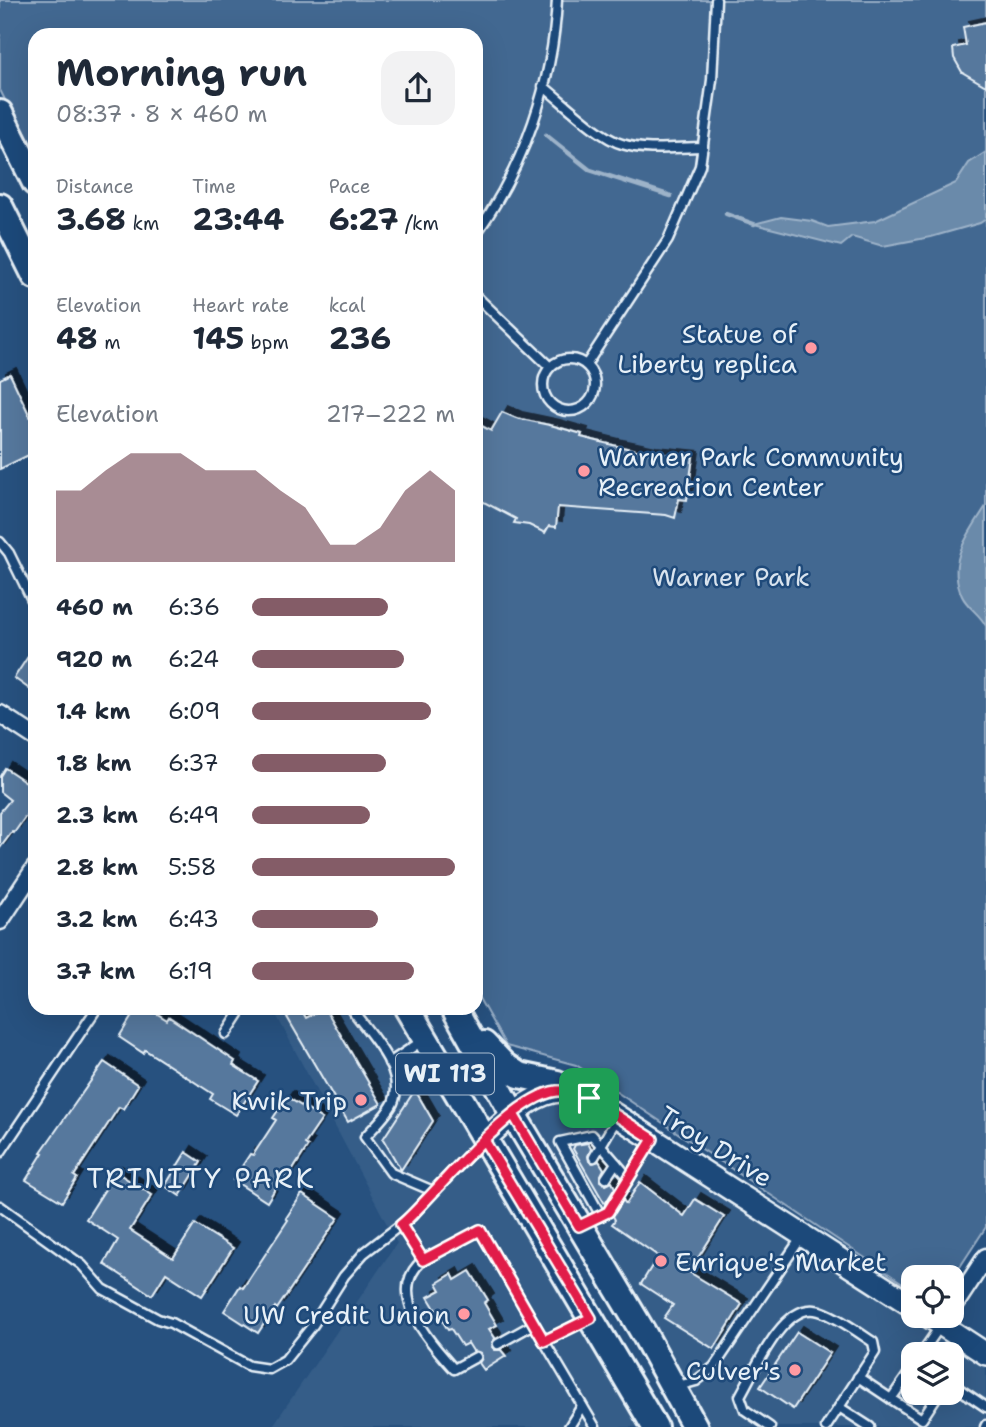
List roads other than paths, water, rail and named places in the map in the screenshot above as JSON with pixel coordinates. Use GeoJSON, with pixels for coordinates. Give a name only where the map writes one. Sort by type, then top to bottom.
{"type":"FeatureCollection","features":[{"type":"Feature","properties":{"kind":"main road"},"geometry":{"type":"LineString","coordinates":[[0,113],[28,169]]}},
{"type":"Feature","properties":{"kind":"main road"},"geometry":{"type":"LineString","coordinates":[[0,206],[28,262]]}},
{"type":"Feature","properties":{"kind":"main road","name":"WI 113"},"geometry":{"type":"LineString","coordinates":[[411,1015],[655,1427]]}},
{"type":"Feature","properties":{"kind":"main road","name":"WI 113"},"geometry":{"type":"LineString","coordinates":[[458,1015],[513,1114],[556,1162],[590,1221],[643,1332],[695,1427]]}},
{"type":"Feature","properties":{"kind":"main road"},"geometry":{"type":"LineString","coordinates":[[465,1015],[487,1048],[512,1071],[528,1078],[557,1083],[589,1098]]}},
{"type":"Feature","properties":{"kind":"main road"},"geometry":{"type":"LineString","coordinates":[[611,1351],[666,1410],[676,1427]]}},
{"type":"Feature","properties":{"kind":"street"},"geometry":{"type":"LineString","coordinates":[[0,714],[28,732]]}},
{"type":"Feature","properties":{"kind":"street"},"geometry":{"type":"LineString","coordinates":[[0,920],[28,878]]}},
{"type":"Feature","properties":{"kind":"street","name":"Troy Drive"},"geometry":{"type":"LineString","coordinates":[[484,1140],[513,1114],[555,1091],[573,1092],[589,1098],[901,1299]]}},
{"type":"Feature","properties":{"kind":"street"},"geometry":{"type":"LineString","coordinates":[[964,1287],[986,1257]]}},
{"type":"Feature","properties":{"kind":"street"},"geometry":{"type":"LineString","coordinates":[[955,1328],[986,1354]]}},
{"type":"Feature","properties":{"kind":"lane"},"geometry":{"type":"LineString","coordinates":[[483,222],[508,180],[532,129],[556,26],[557,0]]}},
{"type":"Feature","properties":{"kind":"lane"},"geometry":{"type":"LineString","coordinates":[[586,365],[668,240],[700,166],[712,80],[716,0]]}},
{"type":"Feature","properties":{"kind":"lane"},"geometry":{"type":"LineString","coordinates":[[543,86],[618,144],[637,148],[703,147]]}},
{"type":"Feature","properties":{"kind":"lane"},"geometry":{"type":"LineString","coordinates":[[483,303],[550,367]]}},
{"type":"Feature","properties":{"kind":"lane"},"geometry":{"type":"LineString","coordinates":[[568,359],[586,365],[595,381],[595,390],[586,405],[570,411],[554,406],[544,392],[543,383],[550,367],[568,359]]}},
{"type":"Feature","properties":{"kind":"lane"},"geometry":{"type":"LineString","coordinates":[[0,542],[9,553],[28,592]]}},
{"type":"Feature","properties":{"kind":"lane"},"geometry":{"type":"LineString","coordinates":[[0,1153],[92,1015]]}},
{"type":"Feature","properties":{"kind":"lane"},"geometry":{"type":"LineString","coordinates":[[226,1034],[238,1015]]}},
{"type":"Feature","properties":{"kind":"lane"},"geometry":{"type":"LineString","coordinates":[[356,1015],[389,1062],[398,1085],[392,1105],[365,1137],[391,1173],[433,1191]]}},
{"type":"Feature","properties":{"kind":"lane"},"geometry":{"type":"LineString","coordinates":[[389,1062],[425,1040]]}},
{"type":"Feature","properties":{"kind":"lane"},"geometry":{"type":"LineString","coordinates":[[594,1157],[618,1117]]}},
{"type":"Feature","properties":{"kind":"lane"},"geometry":{"type":"LineString","coordinates":[[590,1221],[593,1195],[582,1175],[556,1162],[560,1142],[592,1135],[629,1178]]}},
{"type":"Feature","properties":{"kind":"lane"},"geometry":{"type":"LineString","coordinates":[[590,1221],[608,1212],[653,1139]]}},
{"type":"Feature","properties":{"kind":"lane"},"geometry":{"type":"LineString","coordinates":[[0,1206],[82,1265],[103,1289],[158,1319],[171,1322],[249,1366],[269,1369],[285,1360],[299,1346],[344,1276],[364,1252],[401,1225],[484,1140]]}},
{"type":"Feature","properties":{"kind":"lane"},"geometry":{"type":"LineString","coordinates":[[606,1178],[616,1163]]}},
{"type":"Feature","properties":{"kind":"lane"},"geometry":{"type":"LineString","coordinates":[[401,1225],[423,1260]]}},
{"type":"Feature","properties":{"kind":"lane"},"geometry":{"type":"LineString","coordinates":[[476,1357],[454,1369],[430,1344],[407,1301],[414,1267],[480,1230],[594,1427]]}},
{"type":"Feature","properties":{"kind":"lane"},"geometry":{"type":"LineString","coordinates":[[672,1388],[696,1381],[714,1367],[803,1235]]}},
{"type":"Feature","properties":{"kind":"lane"},"geometry":{"type":"LineString","coordinates":[[770,1427],[745,1410],[740,1396],[780,1328],[804,1310],[819,1310],[873,1342],[874,1352],[826,1427]]}},
{"type":"Feature","properties":{"kind":"lane"},"geometry":{"type":"LineString","coordinates":[[544,1341],[591,1318]]}},
{"type":"Feature","properties":{"kind":"lane"},"geometry":{"type":"LineString","coordinates":[[498,1344],[534,1324]]}},
{"type":"Feature","properties":{"kind":"lane"},"geometry":{"type":"LineString","coordinates":[[858,1377],[891,1399],[919,1423],[931,1405]]}},
{"type":"Feature","properties":{"kind":"lane"},"geometry":{"type":"LineString","coordinates":[[891,1399],[901,1385]]}},
{"type":"Feature","properties":{"kind":"lane"},"geometry":{"type":"LineString","coordinates":[[964,1392],[986,1407]]}},
{"type":"Feature","properties":{"kind":"lane"},"geometry":{"type":"LineString","coordinates":[[569,1427],[582,1406]]}},
{"type":"Feature","properties":{"kind":"lane"},"geometry":{"type":"LineString","coordinates":[[839,1408],[870,1427]]}},
{"type":"Feature","properties":{"kind":"waterway"},"geometry":{"type":"LineString","coordinates":[[546,135],[590,170],[671,196]]}},
{"type":"Feature","properties":{"kind":"waterway"},"geometry":{"type":"LineString","coordinates":[[726,214],[754,224]]}},
{"type":"Feature","properties":{"kind":"place","name":"Statue of Liberty replica"},"geometry":{"type":"Point","coordinates":[811,348]}},
{"type":"Feature","properties":{"kind":"place","name":"Warner Park Community Recreation Center"},"geometry":{"type":"Point","coordinates":[584,471]}},
{"type":"Feature","properties":{"kind":"place","name":"Kwik Trip"},"geometry":{"type":"Point","coordinates":[361,1100]}},
{"type":"Feature","properties":{"kind":"place","name":"Enrique's Market"},"geometry":{"type":"Point","coordinates":[661,1261]}},
{"type":"Feature","properties":{"kind":"place","name":"UW Credit Union"},"geometry":{"type":"Point","coordinates":[464,1314]}},
{"type":"Feature","properties":{"kind":"place","name":"Culver's"},"geometry":{"type":"Point","coordinates":[795,1370]}},
{"type":"Feature","properties":{"kind":"district","name":"TRINITY PARK"},"geometry":{"type":"Point","coordinates":[201,1178]}},
{"type":"Feature","properties":{"kind":"park label","name":"Warner Park"},"geometry":{"type":"Point","coordinates":[731,576]}}]}
